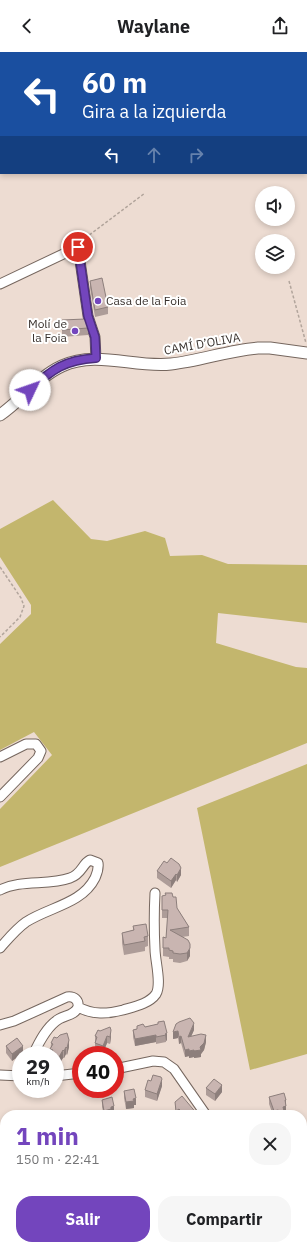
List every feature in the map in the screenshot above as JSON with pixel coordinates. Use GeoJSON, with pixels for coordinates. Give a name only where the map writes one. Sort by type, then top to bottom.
{"type":"FeatureCollection","features":[{"type":"Feature","properties":{"kind":"street"},"geometry":{"type":"LineString","coordinates":[[0,284],[78,247],[88,316],[95,337],[96,358]]}},
{"type":"Feature","properties":{"kind":"street","name":"CAMÍ D’OLIVA"},"geometry":{"type":"LineString","coordinates":[[0,415],[52,371],[74,361],[96,358],[139,363],[169,364],[254,349],[270,348],[307,353]]}},
{"type":"Feature","properties":{"kind":"street"},"geometry":{"type":"LineString","coordinates":[[0,757],[26,744],[36,744],[40,751],[38,758],[0,797]]}},
{"type":"Feature","properties":{"kind":"street"},"geometry":{"type":"LineString","coordinates":[[0,890],[11,886],[60,881],[71,878],[78,874],[90,860],[98,863],[97,874],[86,891],[80,896],[54,907],[26,922],[18,928],[0,948]]}},
{"type":"Feature","properties":{"kind":"street"},"geometry":{"type":"LineString","coordinates":[[78,1008],[94,1013],[116,1012],[140,1005],[155,996],[158,988],[158,981],[155,950],[155,893]]}},
{"type":"Feature","properties":{"kind":"street"},"geometry":{"type":"LineString","coordinates":[[0,1025],[14,1021],[67,997],[75,998],[78,1008],[76,1011],[61,1018],[51,1026],[39,1046]]}},
{"type":"Feature","properties":{"kind":"street"},"geometry":{"type":"LineString","coordinates":[[124,1067],[153,1061],[164,1062],[174,1069],[203,1110]]}},
{"type":"Feature","properties":{"kind":"street"},"geometry":{"type":"LineString","coordinates":[[0,1075],[12,1076]]}},
{"type":"Feature","properties":{"kind":"path"},"geometry":{"type":"LineString","coordinates":[[78,247],[74,242],[76,239],[88,236],[145,193]]}},
{"type":"Feature","properties":{"kind":"path"},"geometry":{"type":"LineString","coordinates":[[289,281],[307,345]]}},
{"type":"Feature","properties":{"kind":"path"},"geometry":{"type":"LineString","coordinates":[[0,567],[21,598],[24,606],[20,617],[0,637]]}},
{"type":"Feature","properties":{"kind":"shaded area"},"geometry":{"type":"Polygon","coordinates":[[[53,500],[91,539],[107,541],[145,531],[165,538],[170,556],[202,555],[228,564],[307,565],[307,623],[218,613],[216,643],[296,667],[307,668],[307,743],[0,867],[0,809],[52,755],[34,732],[0,750],[0,644],[31,614],[31,605],[0,557],[0,529],[53,500]]]}},
{"type":"Feature","properties":{"kind":"shaded area"},"geometry":{"type":"Polygon","coordinates":[[[307,764],[307,1054],[250,1070],[197,808],[307,764]]]}},
{"type":"Feature","properties":{"kind":"building","name":"Casa de la Foia"},"geometry":{"type":"Polygon","coordinates":[[[102,278],[108,307],[95,310],[90,281],[102,278]]]}},
{"type":"Feature","properties":{"kind":"building"},"geometry":{"type":"Polygon","coordinates":[[[85,319],[88,328],[62,330],[62,320],[85,319]]]}},
{"type":"Feature","properties":{"kind":"building"},"geometry":{"type":"Polygon","coordinates":[[[171,858],[179,864],[181,868],[171,881],[157,871],[164,861],[167,863],[171,858]]]}},
{"type":"Feature","properties":{"kind":"building"},"geometry":{"type":"Polygon","coordinates":[[[165,893],[172,893],[173,897],[176,897],[177,908],[189,927],[170,930],[188,940],[190,948],[187,953],[173,953],[173,951],[169,950],[169,948],[163,948],[163,937],[166,938],[168,910],[162,910],[162,896],[166,895],[165,893]]]}},
{"type":"Feature","properties":{"kind":"building"},"geometry":{"type":"Polygon","coordinates":[[[146,924],[148,936],[144,937],[145,941],[124,945],[122,933],[134,930],[133,926],[146,924]]]}},
{"type":"Feature","properties":{"kind":"building"},"geometry":{"type":"Polygon","coordinates":[[[190,1018],[194,1023],[188,1037],[201,1034],[206,1035],[204,1043],[200,1047],[201,1050],[185,1050],[178,1031],[173,1032],[176,1024],[190,1018]]]}},
{"type":"Feature","properties":{"kind":"building"},"geometry":{"type":"Polygon","coordinates":[[[164,1021],[167,1033],[165,1034],[166,1035],[156,1037],[156,1035],[135,1039],[133,1030],[137,1029],[137,1026],[143,1024],[145,1027],[164,1021]]]}},
{"type":"Feature","properties":{"kind":"building"},"geometry":{"type":"Polygon","coordinates":[[[110,1027],[111,1030],[110,1037],[107,1036],[103,1046],[95,1043],[97,1037],[95,1036],[98,1030],[100,1031],[110,1027]]]}},
{"type":"Feature","properties":{"kind":"building"},"geometry":{"type":"Polygon","coordinates":[[[67,1033],[69,1040],[67,1048],[66,1047],[64,1051],[64,1046],[52,1046],[53,1044],[51,1043],[54,1037],[57,1038],[60,1035],[67,1033]]]}},
{"type":"Feature","properties":{"kind":"building"},"geometry":{"type":"Polygon","coordinates":[[[17,1038],[23,1046],[12,1046],[12,1054],[6,1046],[17,1038]]]}},
{"type":"Feature","properties":{"kind":"building"},"geometry":{"type":"Polygon","coordinates":[[[153,1075],[161,1077],[162,1079],[157,1094],[145,1090],[148,1080],[151,1081],[153,1075]]]}},
{"type":"Feature","properties":{"kind":"building"},"geometry":{"type":"Polygon","coordinates":[[[214,1079],[222,1085],[215,1094],[206,1088],[214,1079]]]}},
{"type":"Feature","properties":{"kind":"building"},"geometry":{"type":"Polygon","coordinates":[[[134,1089],[136,1098],[133,1099],[134,1101],[126,1102],[124,1091],[134,1089]]]}},
{"type":"Feature","properties":{"kind":"building"},"geometry":{"type":"Polygon","coordinates":[[[284,1093],[286,1106],[283,1107],[284,1110],[274,1110],[269,1097],[284,1093]]]}},
{"type":"Feature","properties":{"kind":"building"},"geometry":{"type":"Polygon","coordinates":[[[182,1096],[194,1110],[176,1110],[175,1102],[182,1096]]]}},
{"type":"Feature","properties":{"kind":"building"},"geometry":{"type":"Polygon","coordinates":[[[112,1098],[114,1106],[111,1107],[111,1109],[104,1110],[102,1100],[112,1098]]]}},
{"type":"Feature","properties":{"kind":"place","name":"Casa de la Foia"},"geometry":{"type":"Point","coordinates":[98,301]}},
{"type":"Feature","properties":{"kind":"place","name":"Molí de la Foia"},"geometry":{"type":"Point","coordinates":[75,331]}},
{"type":"Feature","properties":{"kind":"route"},"geometry":{"type":"LineString","coordinates":[[30,390],[52,371],[63,365],[83,359],[96,358],[95,337],[88,316],[78,247]]}}]}
